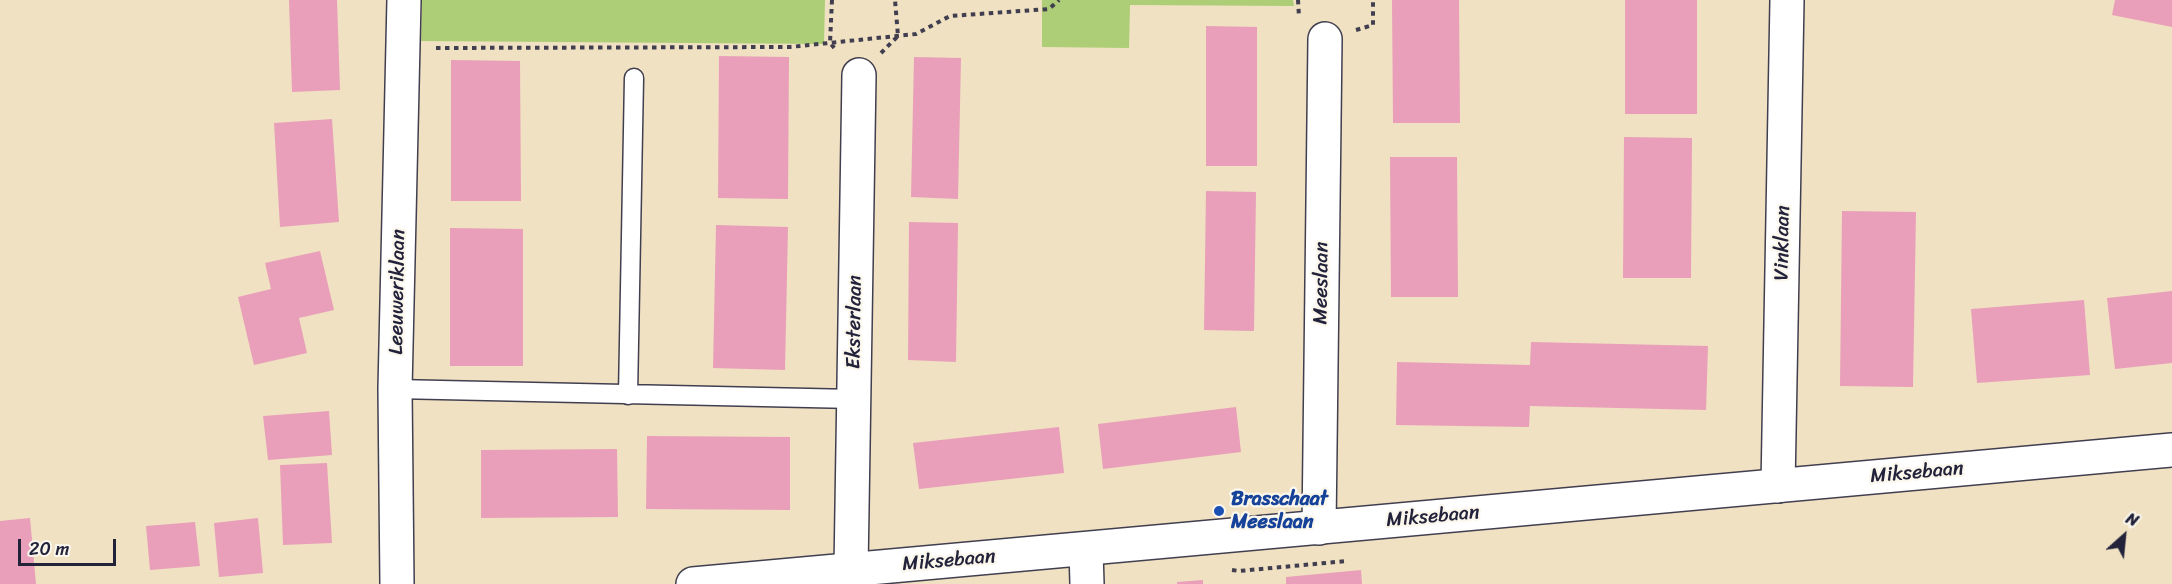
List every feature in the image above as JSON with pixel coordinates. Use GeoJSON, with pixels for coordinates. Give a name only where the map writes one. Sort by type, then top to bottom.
{"type":"FeatureCollection","features":[{"type":"Feature","properties":{"kind":"street","name":"Leeuweriklaan"},"geometry":{"type":"LineString","coordinates":[[397,584],[395,389],[404,0]]}},
{"type":"Feature","properties":{"kind":"street","name":"Vinklaan"},"geometry":{"type":"LineString","coordinates":[[1778,486],[1787,0]]}},
{"type":"Feature","properties":{"kind":"street","name":"Meeslaan"},"geometry":{"type":"LineString","coordinates":[[1319,528],[1325,39]]}},
{"type":"Feature","properties":{"kind":"street","name":"Eksterlaan"},"geometry":{"type":"LineString","coordinates":[[851,569],[859,75]]}},
{"type":"Feature","properties":{"kind":"street","name":"Miksebaan"},"geometry":{"type":"LineString","coordinates":[[693,584],[2172,450]]}},
{"type":"Feature","properties":{"kind":"street"},"geometry":{"type":"LineString","coordinates":[[1086,550],[1087,584]]}},
{"type":"Feature","properties":{"kind":"lane"},"geometry":{"type":"LineString","coordinates":[[628,394],[634,78]]}},
{"type":"Feature","properties":{"kind":"lane"},"geometry":{"type":"LineString","coordinates":[[395,389],[854,399]]}},
{"type":"Feature","properties":{"kind":"path"},"geometry":{"type":"LineString","coordinates":[[830,43],[832,0]]}},
{"type":"Feature","properties":{"kind":"path"},"geometry":{"type":"LineString","coordinates":[[895,0],[898,36]]}},
{"type":"Feature","properties":{"kind":"path"},"geometry":{"type":"LineString","coordinates":[[404,48],[790,47],[915,34],[950,16],[1049,9],[1059,0]]}},
{"type":"Feature","properties":{"kind":"green space"},"geometry":{"type":"Polygon","coordinates":[[[422,0],[825,0],[824,44],[421,41],[422,0]]]}},
{"type":"Feature","properties":{"kind":"green space"},"geometry":{"type":"Polygon","coordinates":[[[1042,0],[1293,0],[1294,6],[1130,5],[1129,48],[1042,47],[1042,0]]]}},
{"type":"Feature","properties":{"kind":"building"},"geometry":{"type":"Polygon","coordinates":[[[289,0],[337,0],[340,90],[292,92],[289,0]]]}},
{"type":"Feature","properties":{"kind":"building"},"geometry":{"type":"Polygon","coordinates":[[[1392,0],[1459,0],[1460,123],[1393,123],[1392,0]]]}},
{"type":"Feature","properties":{"kind":"building"},"geometry":{"type":"Polygon","coordinates":[[[1625,0],[1697,0],[1697,114],[1625,114],[1625,0]]]}},
{"type":"Feature","properties":{"kind":"building"},"geometry":{"type":"Polygon","coordinates":[[[2115,0],[2172,0],[2172,27],[2112,15],[2115,0]]]}},
{"type":"Feature","properties":{"kind":"building"},"geometry":{"type":"Polygon","coordinates":[[[1206,26],[1257,27],[1257,166],[1206,166],[1206,26]]]}},
{"type":"Feature","properties":{"kind":"building"},"geometry":{"type":"Polygon","coordinates":[[[719,56],[789,57],[788,199],[718,198],[719,56]]]}},
{"type":"Feature","properties":{"kind":"building"},"geometry":{"type":"Polygon","coordinates":[[[914,57],[961,58],[958,199],[911,197],[914,57]]]}},
{"type":"Feature","properties":{"kind":"building"},"geometry":{"type":"Polygon","coordinates":[[[451,60],[520,61],[521,201],[451,201],[451,60]]]}},
{"type":"Feature","properties":{"kind":"building"},"geometry":{"type":"Polygon","coordinates":[[[332,119],[339,222],[280,227],[274,123],[332,119]]]}},
{"type":"Feature","properties":{"kind":"building"},"geometry":{"type":"Polygon","coordinates":[[[1624,137],[1692,138],[1691,278],[1623,278],[1624,137]]]}},
{"type":"Feature","properties":{"kind":"building"},"geometry":{"type":"Polygon","coordinates":[[[1390,157],[1457,157],[1458,297],[1391,297],[1390,157]]]}},
{"type":"Feature","properties":{"kind":"building"},"geometry":{"type":"Polygon","coordinates":[[[1206,191],[1256,192],[1254,331],[1204,330],[1206,191]]]}},
{"type":"Feature","properties":{"kind":"building"},"geometry":{"type":"Polygon","coordinates":[[[1842,211],[1916,212],[1913,387],[1840,386],[1842,211]]]}},
{"type":"Feature","properties":{"kind":"building"},"geometry":{"type":"Polygon","coordinates":[[[909,222],[958,223],[956,362],[908,360],[909,222]]]}},
{"type":"Feature","properties":{"kind":"building"},"geometry":{"type":"Polygon","coordinates":[[[716,225],[788,227],[785,370],[713,368],[716,225]]]}},
{"type":"Feature","properties":{"kind":"building"},"geometry":{"type":"Polygon","coordinates":[[[450,228],[523,229],[523,366],[450,366],[450,228]]]}},
{"type":"Feature","properties":{"kind":"building"},"geometry":{"type":"Polygon","coordinates":[[[320,251],[334,310],[299,318],[307,353],[254,365],[238,297],[271,289],[265,263],[320,251]]]}},
{"type":"Feature","properties":{"kind":"building"},"geometry":{"type":"Polygon","coordinates":[[[2172,291],[2172,363],[2115,369],[2107,298],[2172,291]]]}},
{"type":"Feature","properties":{"kind":"building"},"geometry":{"type":"Polygon","coordinates":[[[2084,300],[2090,375],[1977,383],[1971,309],[2084,300]]]}},
{"type":"Feature","properties":{"kind":"building"},"geometry":{"type":"Polygon","coordinates":[[[1531,342],[1708,346],[1706,410],[1530,406],[1529,427],[1396,425],[1397,362],[1530,365],[1531,342]]]}},
{"type":"Feature","properties":{"kind":"building"},"geometry":{"type":"Polygon","coordinates":[[[1236,407],[1241,452],[1103,469],[1098,424],[1236,407]]]}},
{"type":"Feature","properties":{"kind":"building"},"geometry":{"type":"Polygon","coordinates":[[[329,411],[332,455],[268,460],[263,416],[329,411]]]}},
{"type":"Feature","properties":{"kind":"building"},"geometry":{"type":"Polygon","coordinates":[[[1059,427],[1064,473],[919,489],[913,443],[1059,427]]]}},
{"type":"Feature","properties":{"kind":"building"},"geometry":{"type":"Polygon","coordinates":[[[647,436],[790,437],[790,510],[646,509],[647,436]]]}},
{"type":"Feature","properties":{"kind":"building"},"geometry":{"type":"Polygon","coordinates":[[[617,449],[618,517],[481,518],[481,450],[617,449]]]}},
{"type":"Feature","properties":{"kind":"building"},"geometry":{"type":"Polygon","coordinates":[[[327,463],[332,543],[283,545],[280,465],[327,463]]]}},
{"type":"Feature","properties":{"kind":"building"},"geometry":{"type":"Polygon","coordinates":[[[30,518],[36,584],[0,584],[0,521],[30,518]]]}},
{"type":"Feature","properties":{"kind":"building"},"geometry":{"type":"Polygon","coordinates":[[[258,518],[263,573],[219,577],[214,523],[258,518]]]}},
{"type":"Feature","properties":{"kind":"building"},"geometry":{"type":"Polygon","coordinates":[[[195,522],[200,566],[150,570],[146,526],[195,522]]]}},
{"type":"Feature","properties":{"kind":"building"},"geometry":{"type":"Polygon","coordinates":[[[1361,570],[1362,584],[1286,584],[1286,577],[1361,570]]]}},
{"type":"Feature","properties":{"kind":"building"},"geometry":{"type":"Polygon","coordinates":[[[1203,580],[1203,584],[1177,584],[1177,582],[1203,580]]]}},
{"type":"Feature","properties":{"kind":"place","name":"Brasschaat Meeslaan"},"geometry":{"type":"Point","coordinates":[1219,511]}}]}
